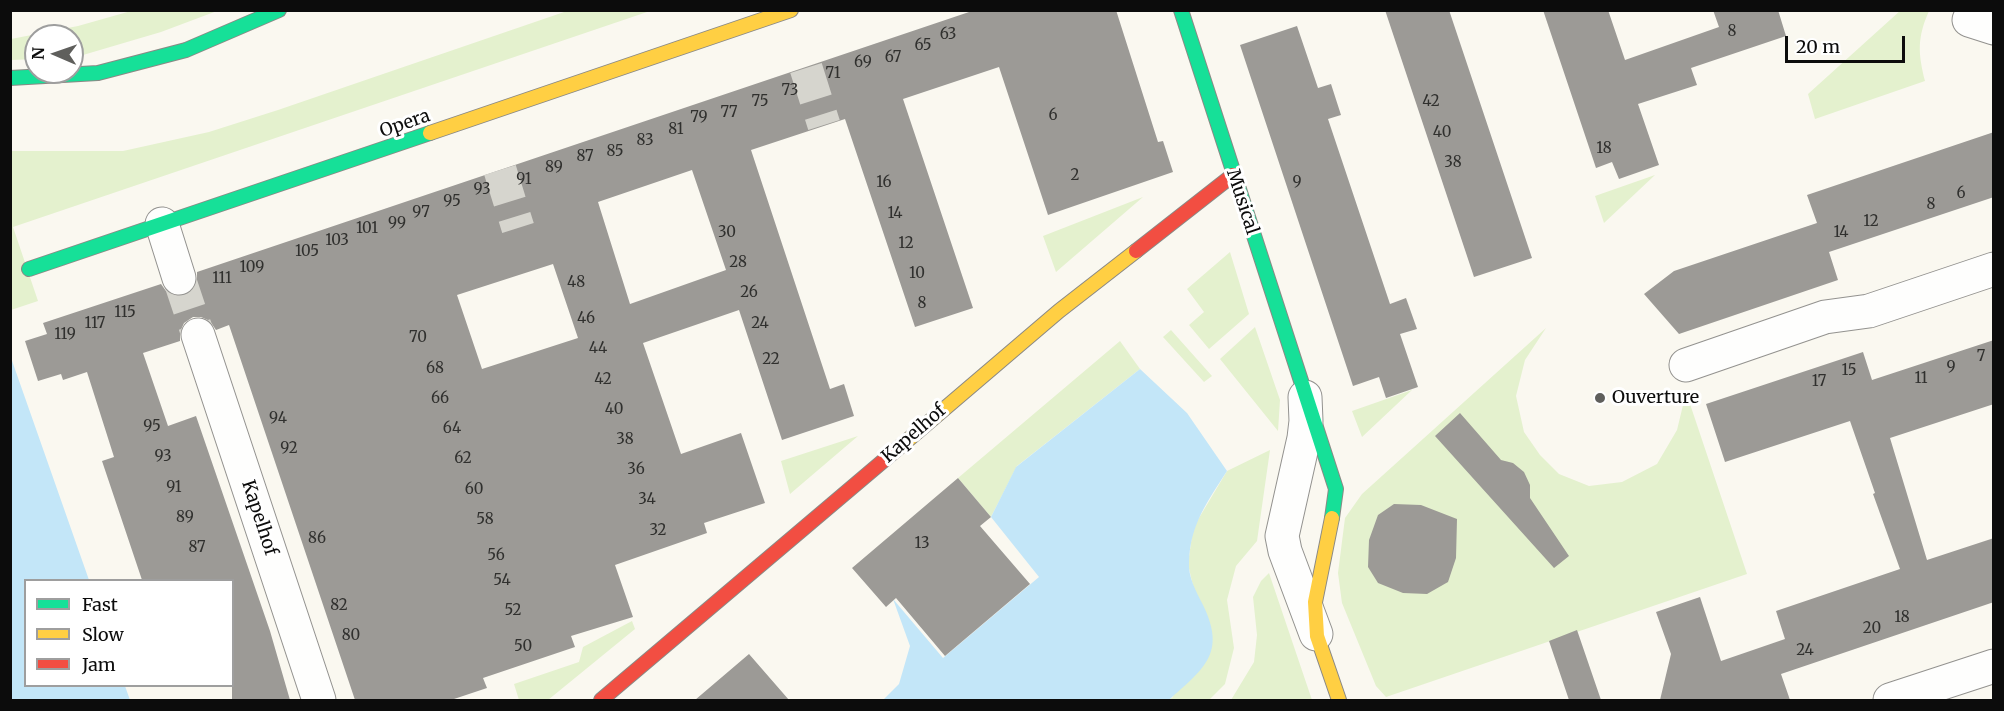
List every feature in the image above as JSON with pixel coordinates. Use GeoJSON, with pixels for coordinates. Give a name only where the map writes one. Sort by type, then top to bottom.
{"type":"FeatureCollection","features":[{"type":"Feature","properties":{"kind":"street"},"geometry":{"type":"LineString","coordinates":[[10,78],[98,73],[186,50],[279,10]]}},
{"type":"Feature","properties":{"kind":"street","name":"Opera"},"geometry":{"type":"LineString","coordinates":[[29,269],[791,10]]}},
{"type":"Feature","properties":{"kind":"street","name":"Musical"},"geometry":{"type":"LineString","coordinates":[[1181,10],[1336,489],[1335,506],[1315,602],[1317,636]]}},
{"type":"Feature","properties":{"kind":"street","name":"Kapelhof"},"geometry":{"type":"LineString","coordinates":[[601,700],[1059,311],[1233,176]]}},
{"type":"Feature","properties":{"kind":"street"},"geometry":{"type":"LineString","coordinates":[[162,224],[179,278]]}},
{"type":"Feature","properties":{"kind":"street"},"geometry":{"type":"LineString","coordinates":[[1686,365],[1825,317],[1869,311],[1994,269]]}},
{"type":"Feature","properties":{"kind":"street","name":"Kapelhof"},"geometry":{"type":"LineString","coordinates":[[198,335],[319,700]]}},
{"type":"Feature","properties":{"kind":"street","name":"Musical"},"geometry":{"type":"LineString","coordinates":[[1304,393],[1306,421],[1304,438],[1282,537],[1339,700]]}},
{"type":"Feature","properties":{"kind":"street"},"geometry":{"type":"LineString","coordinates":[[1890,700],[1994,666]]}},
{"type":"Feature","properties":{"kind":"green space"},"geometry":{"type":"Polygon","coordinates":[[[1901,10],[1929,11],[1922,29],[1920,46],[1925,81],[1815,119],[1808,94],[1901,10]]]}},
{"type":"Feature","properties":{"kind":"green space"},"geometry":{"type":"Polygon","coordinates":[[[131,11],[217,11],[161,32],[84,55],[84,24],[131,11]]]}},
{"type":"Feature","properties":{"kind":"green space"},"geometry":{"type":"Polygon","coordinates":[[[567,11],[650,11],[13,227],[38,301],[11,310],[10,151],[123,151],[209,132],[567,11]]]}},
{"type":"Feature","properties":{"kind":"green space"},"geometry":{"type":"Polygon","coordinates":[[[24,36],[24,59],[11,60],[11,39],[24,36]]]}},
{"type":"Feature","properties":{"kind":"green space"},"geometry":{"type":"Polygon","coordinates":[[[1655,175],[1604,223],[1595,196],[1655,175]]]}},
{"type":"Feature","properties":{"kind":"green space"},"geometry":{"type":"Polygon","coordinates":[[[1143,197],[1056,272],[1043,236],[1143,197]]]}},
{"type":"Feature","properties":{"kind":"green space"},"geometry":{"type":"Polygon","coordinates":[[[1230,252],[1249,314],[1209,349],[1189,325],[1204,312],[1187,289],[1230,252]]]}},
{"type":"Feature","properties":{"kind":"green space"},"geometry":{"type":"Polygon","coordinates":[[[1255,327],[1280,400],[1278,431],[1220,359],[1255,327]]]}},
{"type":"Feature","properties":{"kind":"green space"},"geometry":{"type":"Polygon","coordinates":[[[1546,328],[1525,360],[1516,396],[1524,432],[1540,455],[1559,474],[1589,486],[1622,482],[1657,464],[1677,430],[1684,401],[1688,398],[1747,574],[1386,697],[1376,686],[1342,603],[1338,573],[1345,518],[1362,494],[1546,328]]]}},
{"type":"Feature","properties":{"kind":"green space"},"geometry":{"type":"Polygon","coordinates":[[[1171,330],[1212,376],[1204,382],[1163,337],[1171,330]]]}},
{"type":"Feature","properties":{"kind":"green space"},"geometry":{"type":"Polygon","coordinates":[[[1120,341],[1140,369],[1017,466],[991,517],[958,478],[1120,341]]]}},
{"type":"Feature","properties":{"kind":"green space"},"geometry":{"type":"Polygon","coordinates":[[[1412,390],[1362,437],[1352,411],[1412,390]]]}},
{"type":"Feature","properties":{"kind":"green space"},"geometry":{"type":"Polygon","coordinates":[[[858,436],[790,494],[781,461],[858,436]]]}},
{"type":"Feature","properties":{"kind":"green space"},"geometry":{"type":"Polygon","coordinates":[[[1270,450],[1257,541],[1236,566],[1227,600],[1234,648],[1225,684],[1209,700],[1169,700],[1173,697],[1193,586],[1188,564],[1193,528],[1227,471],[1270,450]]]}},
{"type":"Feature","properties":{"kind":"green space"},"geometry":{"type":"Polygon","coordinates":[[[1269,573],[1312,700],[1231,700],[1254,662],[1257,635],[1253,597],[1261,581],[1269,573]]]}},
{"type":"Feature","properties":{"kind":"green space"},"geometry":{"type":"Polygon","coordinates":[[[632,621],[635,629],[548,700],[519,700],[514,684],[579,662],[583,647],[632,621]]]}},
{"type":"Feature","properties":{"kind":"water"},"geometry":{"type":"Polygon","coordinates":[[[10,355],[89,579],[24,579],[24,687],[125,687],[130,700],[11,700],[10,355]]]}},
{"type":"Feature","properties":{"kind":"water"},"geometry":{"type":"Polygon","coordinates":[[[1140,369],[1187,413],[1227,471],[1196,524],[1190,548],[1191,579],[1210,622],[1213,636],[1208,659],[1201,669],[1169,700],[883,700],[899,684],[910,646],[893,599],[943,658],[1039,577],[991,517],[1016,467],[1140,369]]]}},
{"type":"Feature","properties":{"kind":"building"},"geometry":{"type":"Polygon","coordinates":[[[975,10],[1116,10],[1158,142],[1163,141],[1173,172],[1048,215],[999,67],[903,99],[973,308],[915,327],[845,119],[751,150],[830,389],[844,384],[854,416],[782,440],[739,310],[643,343],[681,454],[741,433],[765,503],[704,523],[707,533],[615,565],[633,617],[571,636],[575,647],[483,678],[487,688],[451,700],[355,700],[229,325],[216,330],[210,321],[201,317],[193,317],[184,323],[180,332],[180,341],[143,353],[168,426],[196,416],[270,631],[290,700],[232,700],[234,579],[142,579],[102,461],[114,457],[87,372],[63,380],[61,374],[38,381],[25,341],[47,334],[43,323],[161,284],[174,296],[185,296],[197,283],[197,272],[975,10]],[[692,170],[598,202],[630,304],[726,270],[692,170]],[[553,264],[457,295],[482,369],[578,338],[553,264]]]}},
{"type":"Feature","properties":{"kind":"building"},"geometry":{"type":"Polygon","coordinates":[[[1385,10],[1449,10],[1532,258],[1474,277],[1385,10]]]}},
{"type":"Feature","properties":{"kind":"building"},"geometry":{"type":"Polygon","coordinates":[[[1543,10],[1608,10],[1625,60],[1719,27],[1713,10],[1778,10],[1786,36],[1691,68],[1697,85],[1638,104],[1659,165],[1619,179],[1612,162],[1596,168],[1543,10]]]}},
{"type":"Feature","properties":{"kind":"building"},"geometry":{"type":"Polygon","coordinates":[[[1297,26],[1318,88],[1331,84],[1341,115],[1328,119],[1390,304],[1406,298],[1417,329],[1400,334],[1418,387],[1386,398],[1379,377],[1353,386],[1240,45],[1297,26]]]}},
{"type":"Feature","properties":{"kind":"building"},"geometry":{"type":"Polygon","coordinates":[[[1994,132],[1994,197],[1829,252],[1838,280],[1679,334],[1644,294],[1674,271],[1817,223],[1807,195],[1994,132]]]}},
{"type":"Feature","properties":{"kind":"building"},"geometry":{"type":"Polygon","coordinates":[[[1994,340],[1994,404],[1890,438],[1927,560],[1994,538],[1994,602],[1781,674],[1790,700],[1660,700],[1671,654],[1656,612],[1700,597],[1721,661],[1785,639],[1776,611],[1900,569],[1850,421],[1725,462],[1706,404],[1863,352],[1872,380],[1994,340]]]}},
{"type":"Feature","properties":{"kind":"building"},"geometry":{"type":"Polygon","coordinates":[[[1460,413],[1501,460],[1513,463],[1524,472],[1530,485],[1530,498],[1569,556],[1554,568],[1435,436],[1460,413]]]}},
{"type":"Feature","properties":{"kind":"building"},"geometry":{"type":"Polygon","coordinates":[[[958,478],[991,517],[980,526],[1030,584],[945,656],[896,598],[886,607],[852,568],[958,478]]]}},
{"type":"Feature","properties":{"kind":"building"},"geometry":{"type":"Polygon","coordinates":[[[1394,504],[1421,505],[1457,519],[1456,558],[1448,582],[1427,594],[1403,593],[1378,583],[1368,567],[1369,540],[1378,515],[1394,504]]]}},
{"type":"Feature","properties":{"kind":"building"},"geometry":{"type":"Polygon","coordinates":[[[1577,630],[1601,700],[1569,700],[1549,641],[1577,630]]]}},
{"type":"Feature","properties":{"kind":"building"},"geometry":{"type":"Polygon","coordinates":[[[749,654],[789,700],[695,700],[749,654]]]}},
{"type":"Feature","properties":{"kind":"tunnel"},"geometry":{"type":"LineString","coordinates":[[806,68],[824,125]]}},
{"type":"Feature","properties":{"kind":"tunnel"},"geometry":{"type":"LineString","coordinates":[[500,170],[518,228]]}},
{"type":"Feature","properties":{"kind":"tunnel"},"geometry":{"type":"LineString","coordinates":[[179,278],[198,335]]}},
{"type":"Feature","properties":{"kind":"traffic: fast"},"geometry":{"type":"LineString","coordinates":[[10,78],[98,73],[186,50],[279,10]]}},
{"type":"Feature","properties":{"kind":"traffic: fast"},"geometry":{"type":"LineString","coordinates":[[1181,10],[1336,489],[1332,518]]}},
{"type":"Feature","properties":{"kind":"traffic: fast"},"geometry":{"type":"LineString","coordinates":[[29,269],[430,133]]}},
{"type":"Feature","properties":{"kind":"traffic: slow"},"geometry":{"type":"LineString","coordinates":[[430,133],[791,10]]}},
{"type":"Feature","properties":{"kind":"traffic: slow"},"geometry":{"type":"LineString","coordinates":[[902,445],[1059,311],[1136,251]]}},
{"type":"Feature","properties":{"kind":"traffic: slow"},"geometry":{"type":"LineString","coordinates":[[1332,518],[1315,602],[1317,636],[1339,700]]}},
{"type":"Feature","properties":{"kind":"traffic: jam"},"geometry":{"type":"LineString","coordinates":[[1136,251],[1233,175]]}},
{"type":"Feature","properties":{"kind":"traffic: jam"},"geometry":{"type":"LineString","coordinates":[[601,700],[902,445]]}},
{"type":"Feature","properties":{"kind":"place","name":"Ouverture"},"geometry":{"type":"Point","coordinates":[1600,398]}}]}
